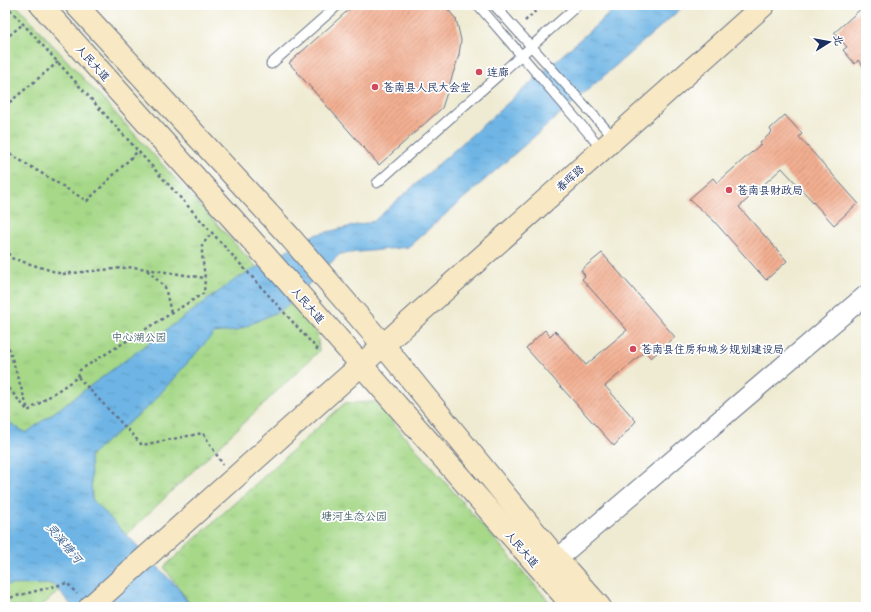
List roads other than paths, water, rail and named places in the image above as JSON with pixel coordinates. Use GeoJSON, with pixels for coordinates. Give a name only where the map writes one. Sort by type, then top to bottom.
{"type":"FeatureCollection","features":[{"type":"Feature","properties":{"kind":"main road","name":"人民大道"},"geometry":{"type":"LineString","coordinates":[[41,5],[243,230],[374,355],[600,607]]}},
{"type":"Feature","properties":{"kind":"main road","name":"人民大道"},"geometry":{"type":"LineString","coordinates":[[76,5],[289,236],[374,355],[574,607]]}},
{"type":"Feature","properties":{"kind":"main road","name":"春晖路"},"geometry":{"type":"LineString","coordinates":[[85,602],[131,571],[764,5]]}},
{"type":"Feature","properties":{"kind":"street"},"geometry":{"type":"LineString","coordinates":[[557,559],[866,295]]}},
{"type":"Feature","properties":{"kind":"lane"},"geometry":{"type":"LineString","coordinates":[[271,64],[338,5]]}},
{"type":"Feature","properties":{"kind":"lane"},"geometry":{"type":"LineString","coordinates":[[478,5],[522,55],[608,144]]}},
{"type":"Feature","properties":{"kind":"lane"},"geometry":{"type":"LineString","coordinates":[[494,5],[532,47],[608,144]]}},
{"type":"Feature","properties":{"kind":"lane"},"geometry":{"type":"LineString","coordinates":[[377,183],[578,5]]}},
{"type":"Feature","properties":{"kind":"water","name":"灵溪塘河"},"geometry":{"type":"Polygon","coordinates":[[[619,5],[685,5],[408,247],[340,254],[283,309],[236,331],[214,333],[150,405],[90,455],[92,499],[178,588],[191,607],[73,607],[53,584],[5,585],[5,420],[26,433],[236,279],[314,235],[374,221],[619,5]]]}},
{"type":"Feature","properties":{"kind":"place","name":"连廊"},"geometry":{"type":"Point","coordinates":[479,72]}},
{"type":"Feature","properties":{"kind":"place","name":"苍南县人民大会堂"},"geometry":{"type":"Point","coordinates":[375,87]}},
{"type":"Feature","properties":{"kind":"place","name":"苍南县财政局"},"geometry":{"type":"Point","coordinates":[729,190]}},
{"type":"Feature","properties":{"kind":"place","name":"苍南县住房和城乡规划建设局"},"geometry":{"type":"Point","coordinates":[633,349]}},
{"type":"Feature","properties":{"kind":"park label","name":"中心湖公园"},"geometry":{"type":"Point","coordinates":[139,337]}},
{"type":"Feature","properties":{"kind":"park label","name":"塘河生态公园"},"geometry":{"type":"Point","coordinates":[354,516]}}]}
